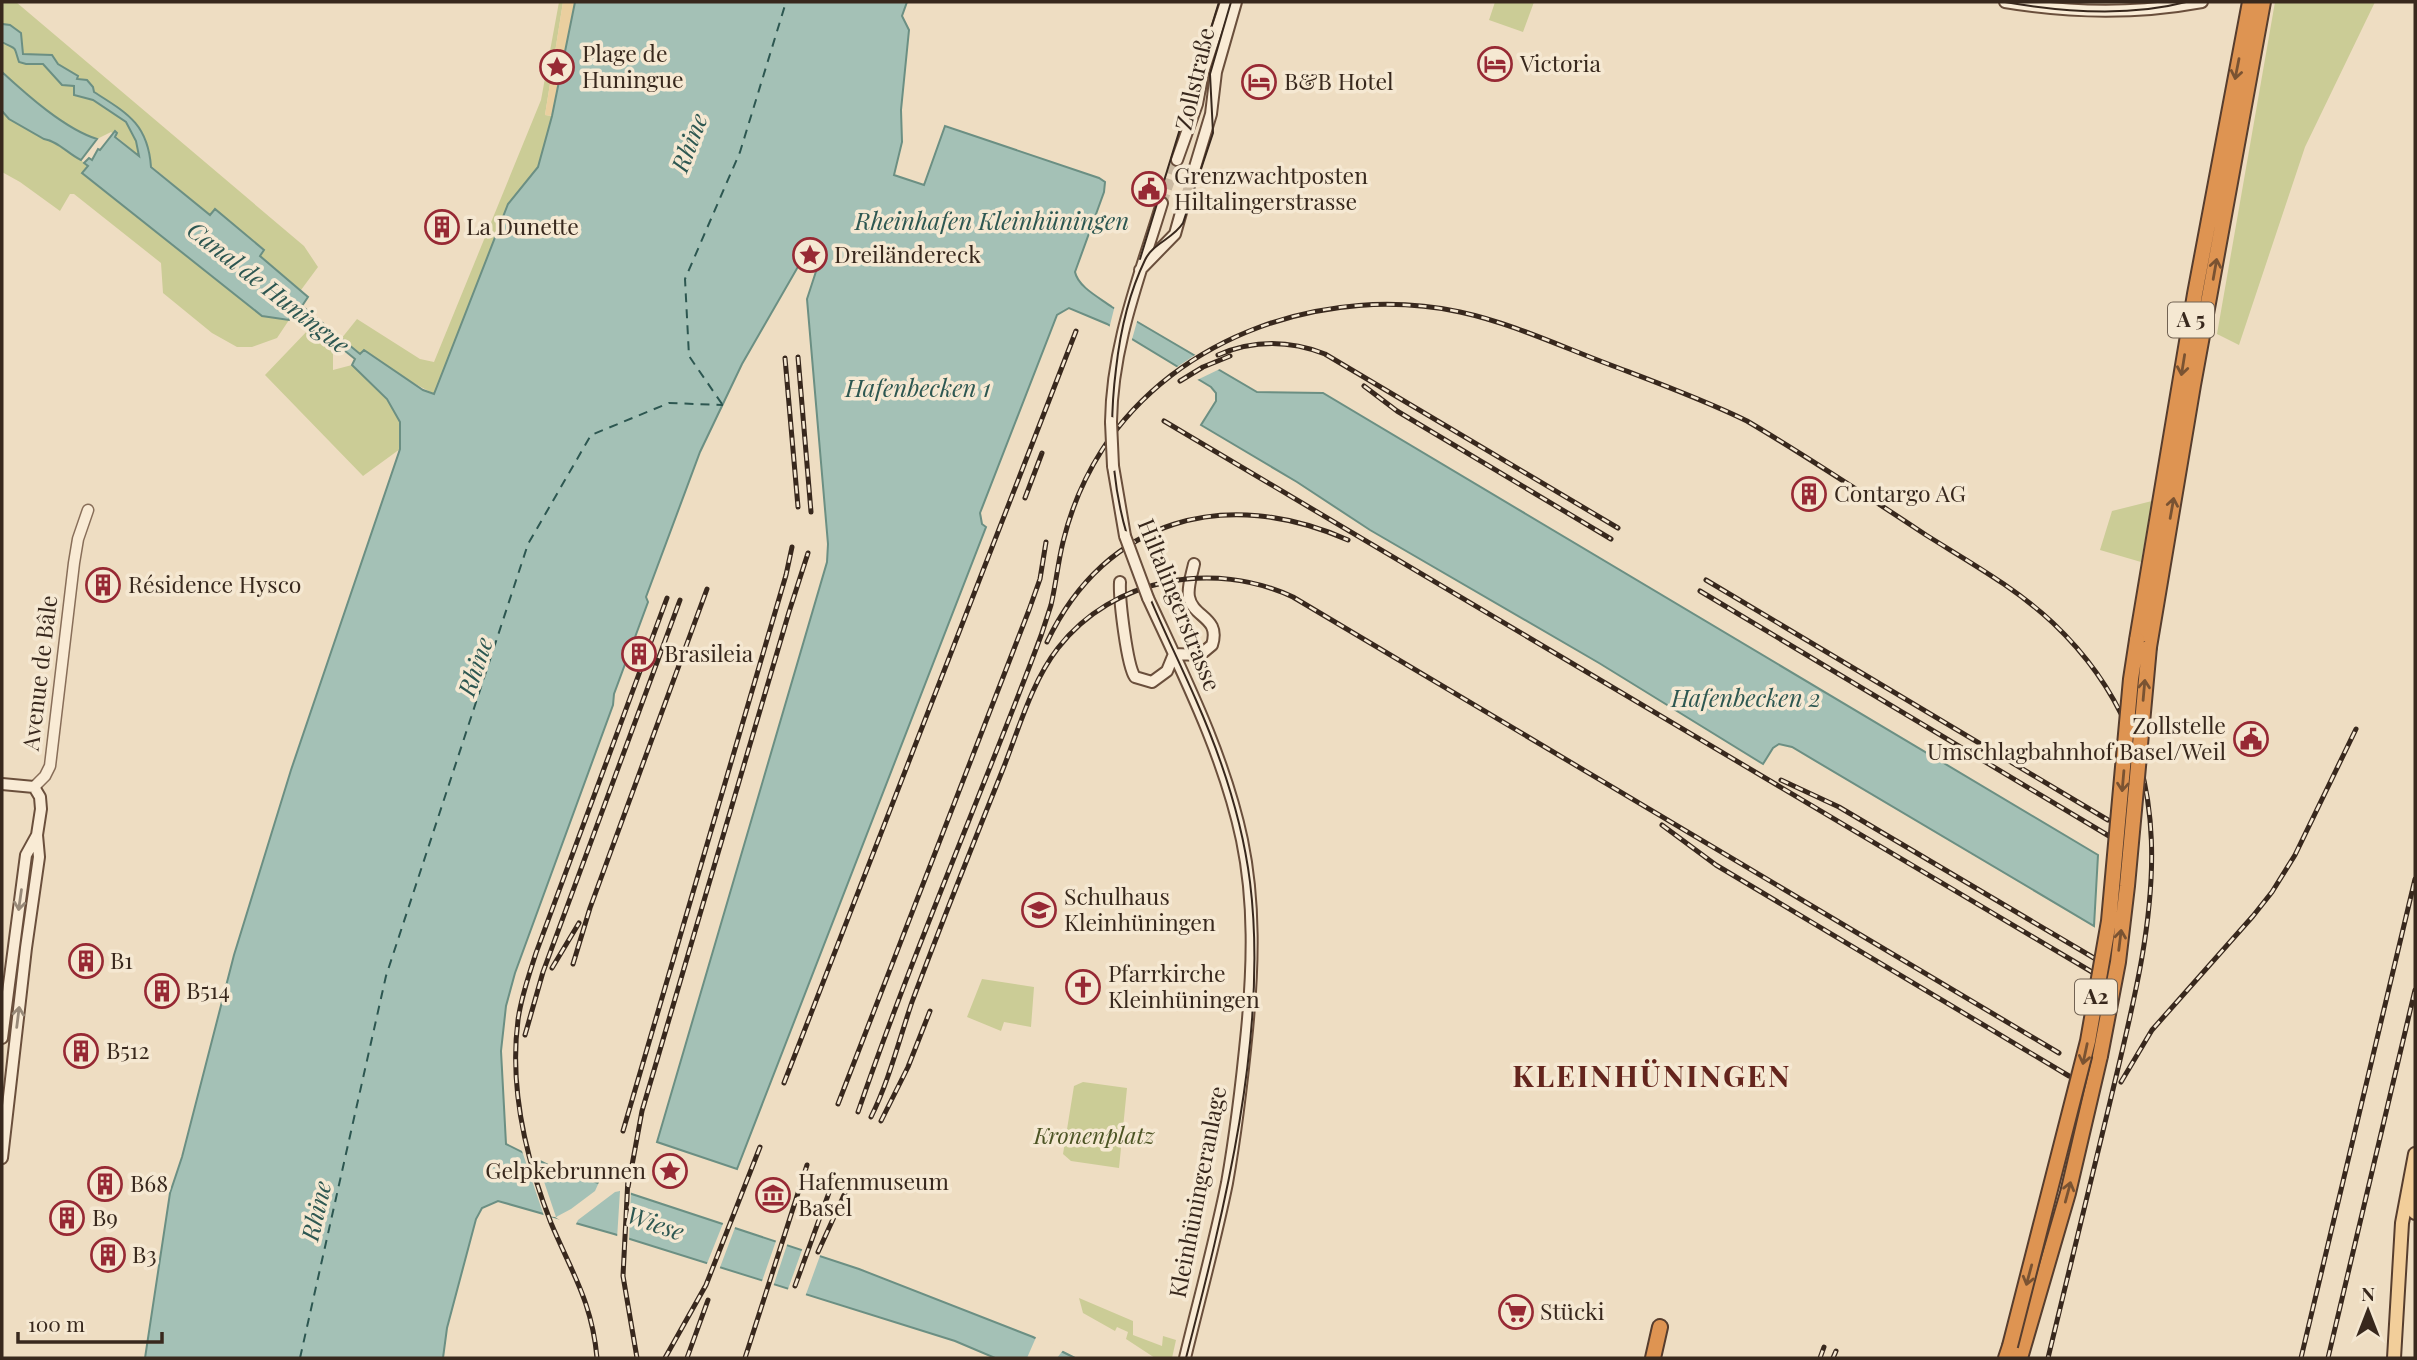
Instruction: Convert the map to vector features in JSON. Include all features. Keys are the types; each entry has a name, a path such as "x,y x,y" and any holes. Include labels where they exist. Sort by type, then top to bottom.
{"highway":[{"name":"A 5","path":"2143,644 2193,307 2249,2"},
{"name":"A 5","path":"2143,644 2263,2"},
{"name":"A2","path":"2007,1358 2088,1041 2109,921 2143,644"},
{"name":"A2","path":"2020,1358 2068,1193 2109,1014 2127,886 2143,644"},
{"path":"1653,1358 1660,1326"}],"main road":[{"name":"Zollstraße","path":"1177,160 1197,104 1203,72 1226,2"},
{"name":"Zollstraße","path":"1195,167 1210,114 1216,72 1236,2"},
{"path":"2005,2 2049,8 2100,10 2144,9 2202,2"},
{"name":"Hiltalingerstrasse","path":"1162,203 1129,301 1118,350 1112,393 1114,480 1125,536 1134,564 1210,738 1238,824"},
{"name":"Hiltalingerstrasse","path":"1138,272 1175,234 1182,209"},
{"path":"1120,582 1119,600 1129,666 1135,677 1153,682 1167,671 1174,654 1200,655 1210,647 1214,638 1211,624 1191,602 1188,594 1194,564"},
{"path":"2,784 34,787 40,797 41,809 37,835 39,857 2,1158"},
{"name":"Kleinhüningeranlage","path":"1185,1358 1227,1182 1244,1060 1252,924 1246,865 1238,824"},
{"path":"2,1038 26,855 37,835"},
{"path":"2394,1358 2404,1209 2415,1154"},
{"path":"2412,1178 2415,1213"},
{"path":"2401,1255 2415,1254"}],"street":[{"name":"Avenue de Bâle","path":"34,787 50,766 74,563 78,539 88,510"}],"green space":[{"path":"2,2 16,2 304,246 318,267 301,290 259,255 264,249 215,210 210,215 111,132 97,139 72,128 2,72"},
{"path":"559,2 563,2 545,115 552,116 538,167 508,204 434,394 360,354 341,339 357,319 420,359 434,362 541,100"},
{"path":"1495,2 1534,2 1523,32 1489,20"},
{"path":"2275,2 2375,2 2305,147 2239,345 2217,334"},
{"path":"2,111 9,119 88,165 82,174 262,316 289,320 277,338 252,347 237,347 212,333 163,293 161,263 74,194 70,194 60,211 2,172"},
{"path":"310,328 333,345 333,370 352,365 388,399 400,422 400,449 363,476 265,375"},
{"path":"2152,501 2141,562 2100,550 2112,511"},
{"path":"982,979 1034,987 1031,1027 1004,1022 1001,1031 967,1017"},
{"name":"Kronenplatz","path":"1083,1082 1127,1088 1119,1168 1071,1161 1063,1154 1074,1086"},
{"path":"1079,1298 1133,1321 1133,1335 1162,1346 1163,1336 1176,1340 1172,1358 1155,1358 1126,1339 1128,1332 1117,1327 1115,1331 1083,1313"}],"sand":[{"name":"Plage de Huningue","path":"563,2 575,2 552,116 545,115"}],"water":[{"path":"575,2 907,2 902,16 909,30 901,110 902,142 894,175 924,185 945,126 1099,178 1105,182 1104,192 1075,272 1080,283 1090,292 1257,392 1323,393 2098,855 2094,926 1792,747 1779,744 1773,748 1763,764 1599,663 1370,530 1297,482 1201,425 1216,401 1216,393 1211,387 1107,324 1069,308 1057,315 980,513 982,524 986,527 737,1169 657,1142 827,562 828,544 807,299 821,256 819,249 810,244 800,249 799,265 742,364 700,452 646,597 648,602 614,694 613,705 515,973 506,1006 501,1051 506,1144 556,1169 859,1269 1033,1337 1075,1358 995,1358 955,1341 614,1234 498,1201 482,1208 476,1219 447,1328 443,1358 145,1358 170,1193 182,1157 234,955 291,770 400,449 400,422 387,399 352,365 355,359 296,311 289,320 262,316 82,173 88,166 84,163 89,158 92,160 98,149 100,150 115,131 115,137 139,156 136,141 126,122 93,100 74,95 74,86 62,85 43,64 19,62 14,49 2,42 2,24 10,25 21,33 23,54 52,55 58,64 78,76 77,79 87,80 94,92 134,121 145,140 151,167 210,215 215,209 264,250 260,256 308,297 302,306 360,354 364,350 423,390 434,394 508,204 538,167 552,116"},
{"path":"2,72 59,119 97,139 81,160 54,142 9,119 2,111"}],"pier":[{"path":"1115,305 1138,318 1131,343 1109,329"},
{"path":"1198,353 1224,367 1195,381 1174,369"},
{"path":"521,1148 535,1155 556,1217 595,1191 600,1180 631,1190 629,1242 617,1239 620,1191 578,1220 575,1226 555,1217 544,1216"},
{"path":"724,1221 736,1225 719,1270 706,1266"},
{"path":"777,1238 788,1242 773,1287 761,1284"},
{"path":"803,1247 821,1253 805,1297 787,1292"},
{"path":"1037,1335 1064,1349 1057,1358 1027,1358"}],"ferry route":[{"path":"722,404 689,356 685,279 740,152 786,2"},
{"path":"300,1358 386,976 528,544 591,435 669,403 723,405"}],"tunnel":[{"path":"1162,203 1177,160"},
{"path":"1182,209 1195,167"}],"tram line":[{"path":"1140,259 1219,2"},
{"path":"1186,1358 1228,1183 1248,1061 1254,940 1250,882 1242,835 1214,744 1150,598 1127,535 1115,473 1113,411 1120,341 1134,286 1149,254 1183,223 1213,133 1210,74 1231,2"},
{"path":"2005,2 2096,11 2142,10 2186,2"}],"railway":[{"path":"858,1112 920,943 1039,642 1051,605 1070,518 1084,483 1102,450 1134,410 1171,376 1213,348 1260,327 1308,313 1359,305 1410,305 1460,312 1535,335 1747,421 2024,598 2053,623 2099,676 2129,732 2146,790 2152,850 2148,912 2139,974 2125,1038 2048,1358"},
{"path":"784,1083 1076,331"},
{"path":"1218,355 1258,344 1285,344 1325,354 1618,528"},
{"path":"1180,381 1203,367 1230,356"},
{"path":"798,357 811,512"},
{"path":"785,358 798,507"},
{"path":"1364,386 1397,411 1611,539"},
{"path":"1164,421 2092,972"},
{"path":"1025,498 1042,453"},
{"path":"1047,642 1072,600 1102,566 1136,541 1174,524 1215,516 1258,516 1302,524 1348,540"},
{"path":"838,1104 1029,610 1040,579 1046,542"},
{"path":"623,1131 792,547"},
{"path":"628,1187 642,1111 808,553"},
{"path":"871,1117 923,973 1040,676 1058,648 1081,624 1107,605 1136,591 1166,582 1198,578 1231,579 1293,597 2059,1053"},
{"path":"1706,580 2108,820"},
{"path":"573,964 590,908 707,589"},
{"path":"1700,591 2109,836"},
{"path":"597,1358 586,1304 551,1223 527,1149 516,1072 518,1020 536,953 667,598"},
{"path":"525,1035 543,972 680,600"},
{"path":"2121,1082 2152,1030 2272,892 2295,855 2356,729"},
{"path":"1781,780 1839,807 2094,958"},
{"path":"1662,825 1716,865 2069,1076"},
{"path":"2301,1358 2415,879"},
{"path":"552,968 579,923"},
{"path":"2328,1358 2415,990"},
{"path":"881,1121 908,1067 930,1011"},
{"path":"665,1358 706,1285 760,1147"},
{"path":"745,1358 807,1165"},
{"path":"795,1286 835,1176"},
{"path":"628,1178 623,1276 637,1358"},
{"path":"818,1252 850,1182"},
{"path":"687,1358 708,1300"},
{"path":"1820,1358 1824,1347"},
{"path":"1833,1358 1836,1351"}],"place":[{"name":"Victoria","path":"1495,64"},
{"name":"Plage de Huningue","path":"557,67"},
{"name":"B&B Hotel","path":"1259,82"},
{"name":"Grenzwachtposten Hiltalingerstrasse","path":"1149,189"},
{"name":"La Dunette","path":"442,227"},
{"name":"Dreiländereck","path":"810,255"},
{"name":"Contargo AG","path":"1809,494"},
{"name":"Résidence Hysco","path":"103,585"},
{"name":"Brasileia","path":"639,654"},
{"name":"Zollstelle Umschlagbahnhof Basel/Weil","path":"2251,739"},
{"name":"Schulhaus Kleinhüningen","path":"1039,910"},
{"name":"B1","path":"86,961"},
{"name":"Pfarrkirche Kleinhüningen","path":"1083,987"},
{"name":"B514","path":"162,991"},
{"name":"B512","path":"81,1051"},
{"name":"Gelpkebrunnen","path":"670,1171"},
{"name":"B68","path":"105,1184"},
{"name":"Hafenmuseum Basel","path":"773,1195"},
{"name":"B9","path":"67,1218"},
{"name":"B3","path":"108,1255"},
{"name":"Stücki","path":"1516,1312"}],"district":[{"name":"KLEINHÜNINGEN","path":"1652,1077"}],"water label":[{"name":"Rhine","path":"690,143"},
{"name":"Rheinhafen Kleinhüningen","path":"992,222"},
{"name":"Canal de Huningue","path":"268,288"},
{"name":"Hafenbecken 1","path":"918,389"},
{"name":"Rhine","path":"476,667"},
{"name":"Hafenbecken 2","path":"1746,699"},
{"name":"Rhine","path":"317,1211"},
{"name":"Wiese","path":"655,1224"}]}
